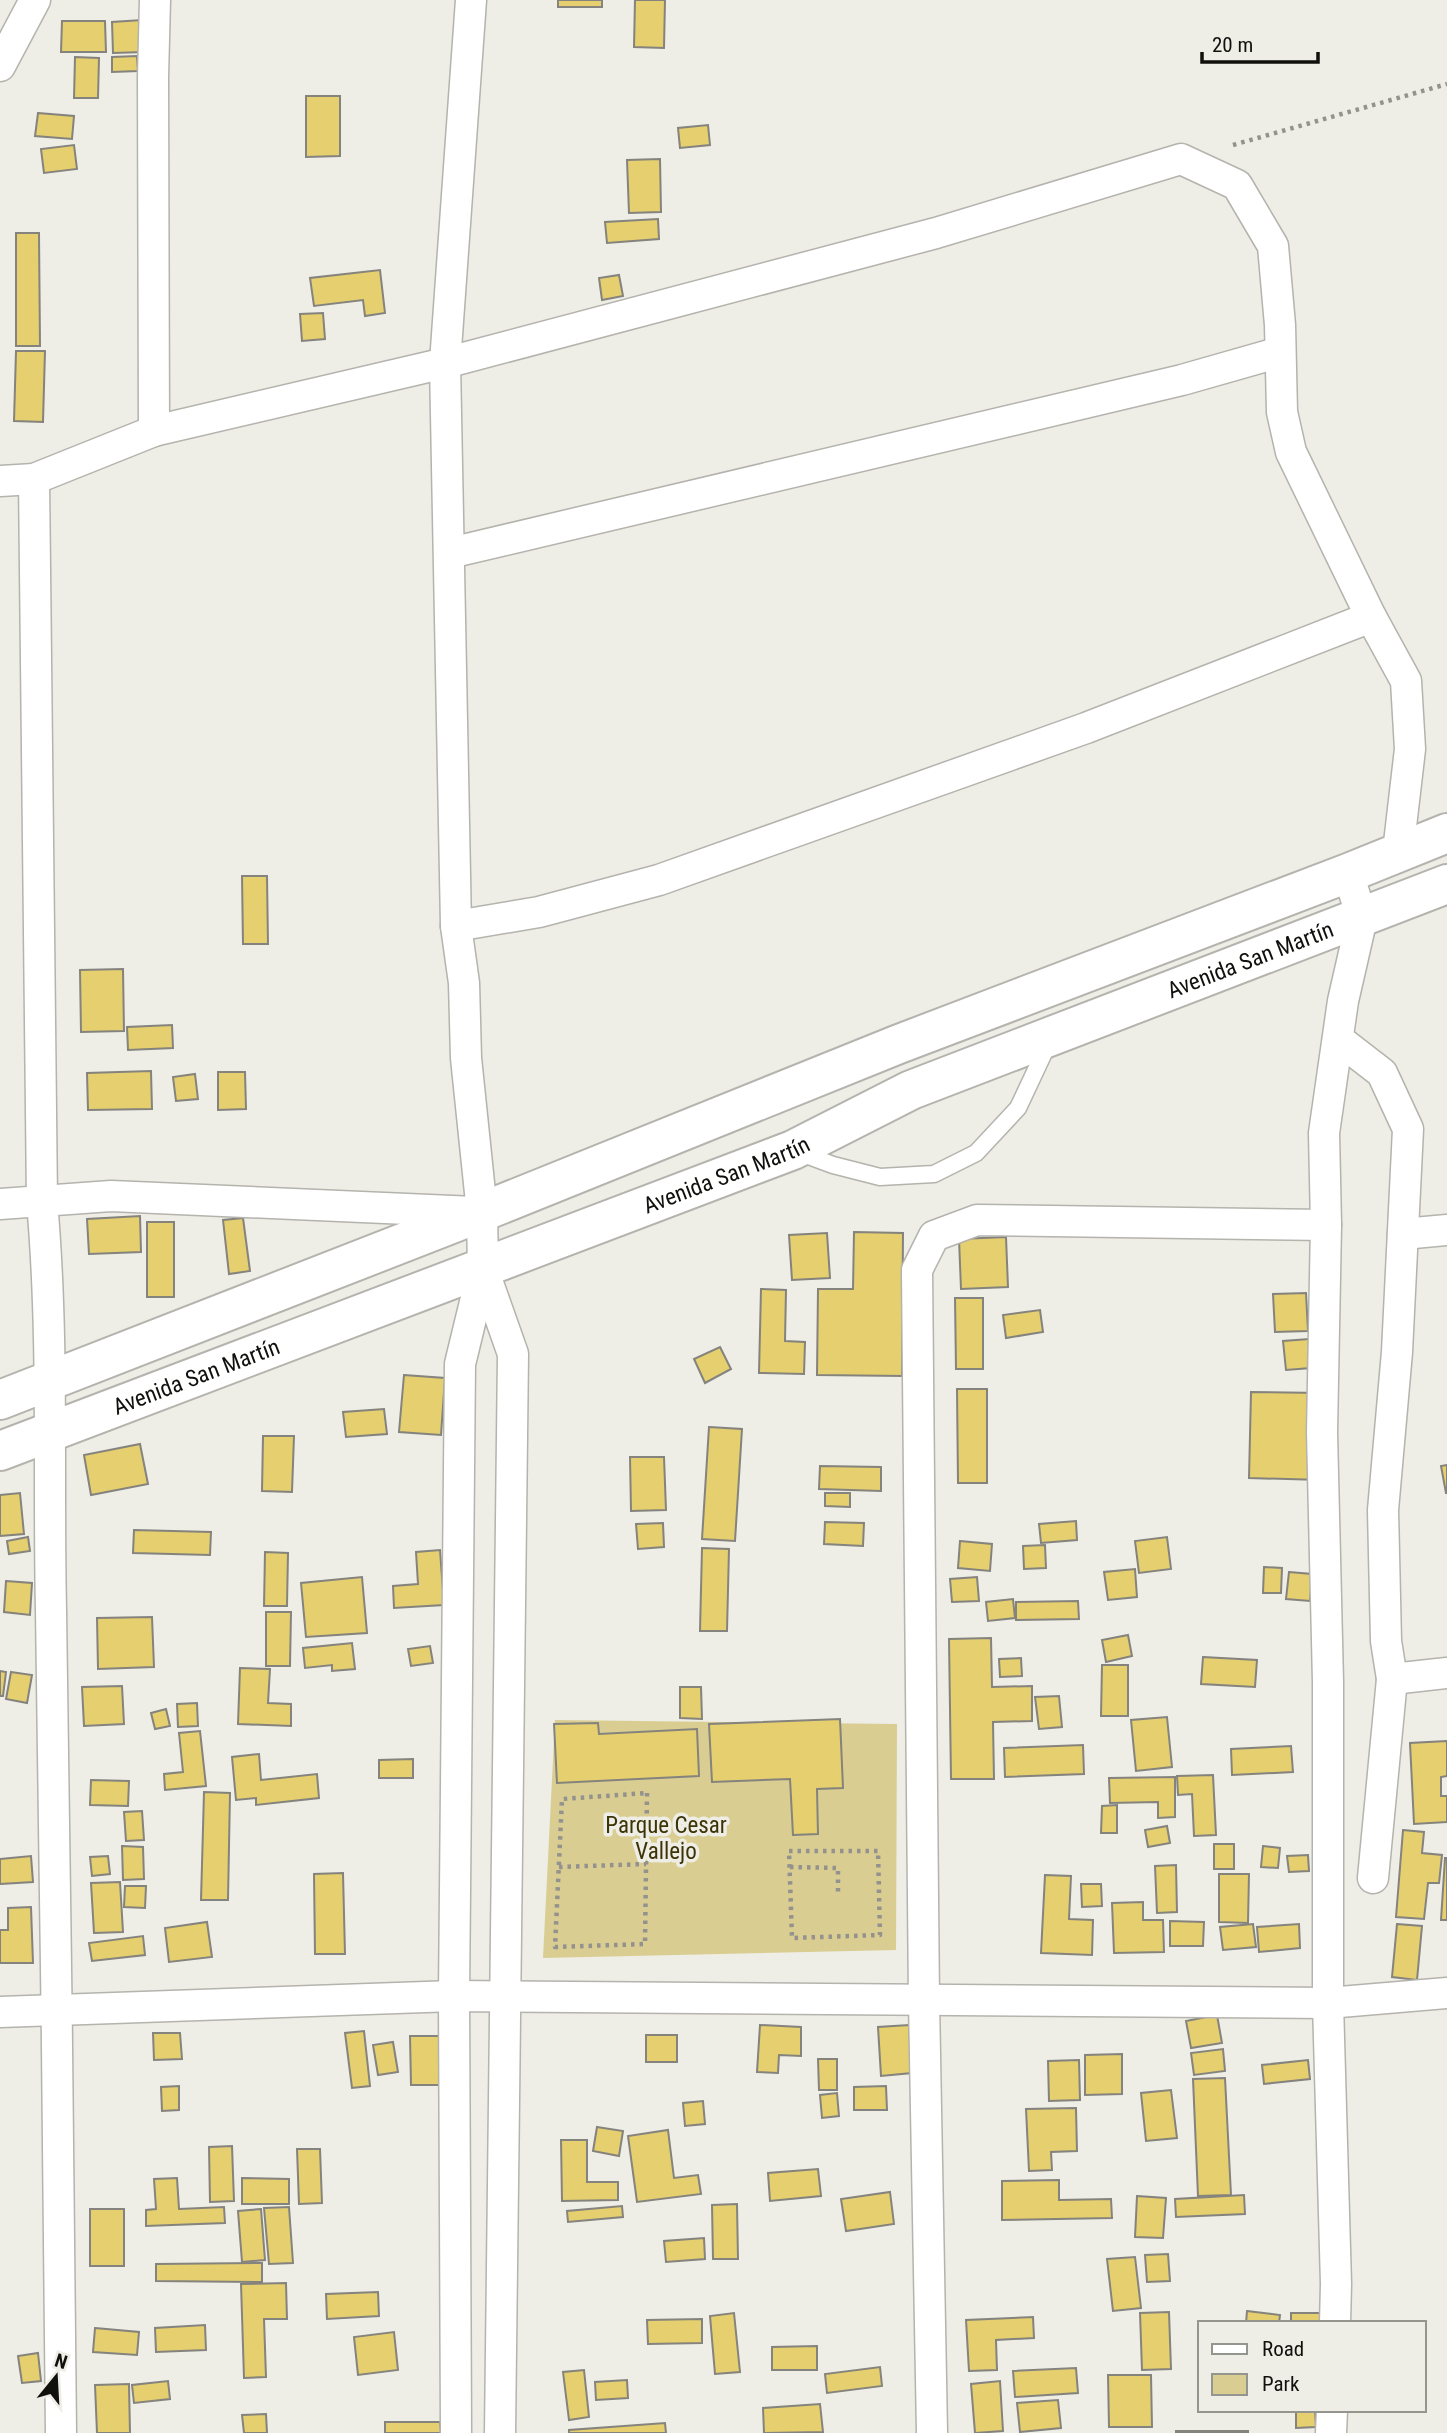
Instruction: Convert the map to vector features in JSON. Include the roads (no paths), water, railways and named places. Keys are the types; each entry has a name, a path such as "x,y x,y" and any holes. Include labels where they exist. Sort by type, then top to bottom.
{"main road":[{"name":"Avenida San Martín","path":"0,1400 482,1212 899,1044 1447,833"},
{"name":"Avenida San Martín","path":"0,1451 793,1150 911,1090 1447,884"},
{"path":"899,1044 911,1090"}],"street":[{"path":"0,66 35,0"},
{"path":"154,430 155,0"},
{"path":"456,2433 454,1996 460,1364 484,1269 482,1212 466,1058 464,983 456,926 446,363 471,0"},
{"path":"0,481 34,479 154,430 446,363 936,233 1181,159 1237,185 1273,246 1280,325 1282,412 1291,452 1371,617 1406,681 1410,749 1398,852"},
{"path":"450,553 1182,380 1280,352"},
{"path":"34,479 42,1202 49,1275 61,2433"},
{"path":"456,926 539,912 659,880 1086,728 1371,617"},
{"path":"1335,2321 1328,2003 1328,1682 1322,1432 1324,1133 1343,1001 1362,918 1348,873"},
{"path":"1338,1039 1382,1073 1408,1129 1397,1352 1383,1510 1387,1642 1392,1679 1373,1878"},
{"path":"0,1204 111,1196 482,1212"},
{"path":"932,2433 924,2001 917,1270 934,1236 977,1220 1325,1225"},
{"path":"1403,1234 1447,1230"},
{"path":"484,1269 513,1354 500,2433"},
{"path":"1392,1679 1447,1673"},
{"path":"0,2012 454,1996 1328,2003 1447,1993"},
{"path":"1331,2433 1332,2412"}],"lane":[{"path":"793,1150 833,1165 880,1177 934,1174 976,1153 1018,1108 1052,1036"}],"park label":[{"name":"Parque Cesar Vallejo","path":"666,1838"}]}
